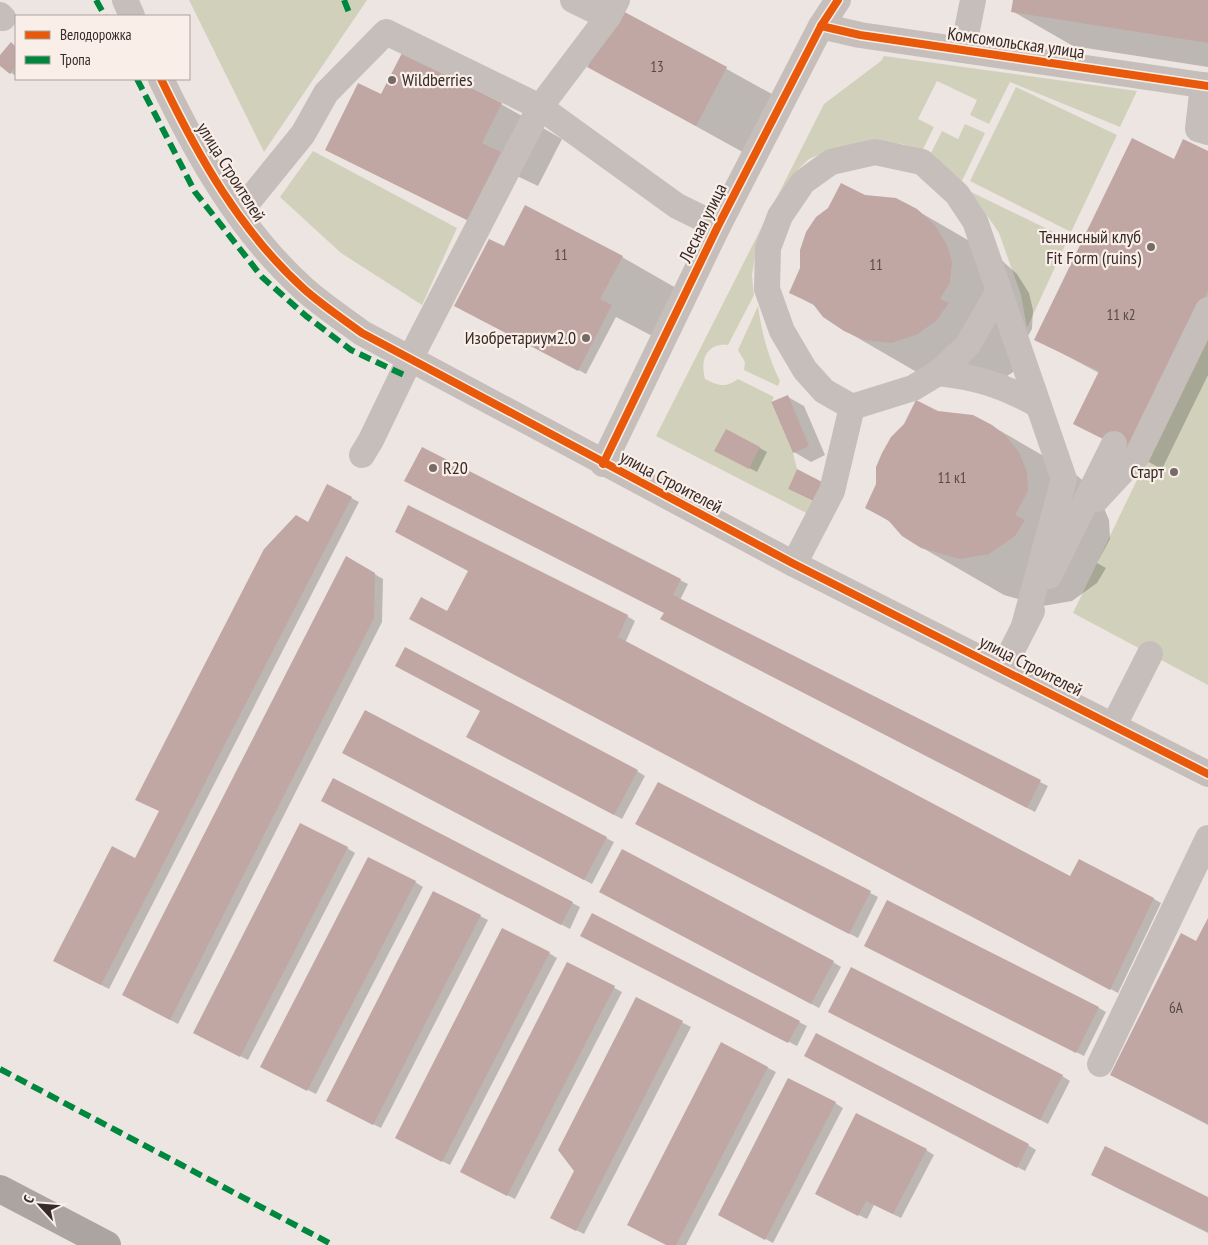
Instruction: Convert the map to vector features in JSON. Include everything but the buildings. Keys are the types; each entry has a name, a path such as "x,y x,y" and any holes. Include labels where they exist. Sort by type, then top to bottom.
{"highway":[{"path":"0,1189 107,1245"}],"street":[{"path":"125,0 132,15"},
{"path":"362,455 540,108 612,8 573,0"},
{"name":"Лесная улица","path":"603,464 718,226 821,26 838,0"},
{"path":"963,50 972,0"},
{"name":"Комсомольская улица","path":"821,26 860,35 1206,86"},
{"path":"238,214 303,134 326,92 386,32 540,108 677,206 718,226"},
{"name":"улица Строителей","path":"162,80 202,159 252,234 304,289 362,333 603,464 794,564 1003,668 1208,774"},
{"path":"1206,86 1198,129 1208,132"},
{"path":"999,291 967,346 938,373 913,388 852,406 824,391 805,370 782,331 767,289 768,248 780,216 803,182 831,162 876,152 922,162 957,194 975,221 1064,479 1024,626"},
{"path":"1077,520 1137,456 1208,310"},
{"path":"938,373 968,376 1007,388 1038,405"},
{"path":"794,564 832,491 852,406"},
{"path":"1003,668 1114,444"},
{"path":"1114,725 1150,654"},
{"path":"1100,1064 1208,838"}],"green space":[{"path":"189,0 367,0 264,152"},
{"path":"884,56 1137,91 1120,127 1010,82 989,124 970,115 977,100 937,81 918,119 934,127 922,151 903,144 882,142 830,150 809,159 794,173 756,252 752,275 754,295 728,345 720,345 710,350 706,354 703,365 705,379 726,385 738,379 774,397 771,403 793,453 797,469 788,489 814,502 812,516 656,436 824,104 881,61"},
{"path":"1016,87 1117,135 1071,232 970,181"},
{"path":"965,124 985,133 962,181 930,155 942,131 958,139"},
{"path":"313,151 457,228 422,305 341,253 280,197"},
{"path":"971,192 1068,239 1027,328 1021,295 999,233"},
{"path":"758,306 766,345 780,381 778,386 744,370 745,362 738,350"},
{"name":"Старт","path":"1208,332 1208,685 1073,613"}],"marked path":[{"path":"96,0 104,15"},
{"path":"344,0 350,15"},
{"path":"138,80 195,192 262,277 306,316 351,350 404,375"},
{"path":"0,1069 333,1245"}],"cycle path":[{"path":"603,464 718,226 821,26 838,0"},
{"path":"821,26 860,35 1208,86"},
{"path":"161,80 190,136 222,191 260,243 304,289 362,333 794,564 1208,774"}],"place":[{"name":"Wildberries","path":"392,80"},
{"name":"Теннисный клуб Fit Form (ruins)","path":"1151,247"},
{"name":"Изобретариум2.0","path":"586,338"},
{"name":"R20","path":"433,468"},
{"name":"Старт","path":"1174,472"}]}
